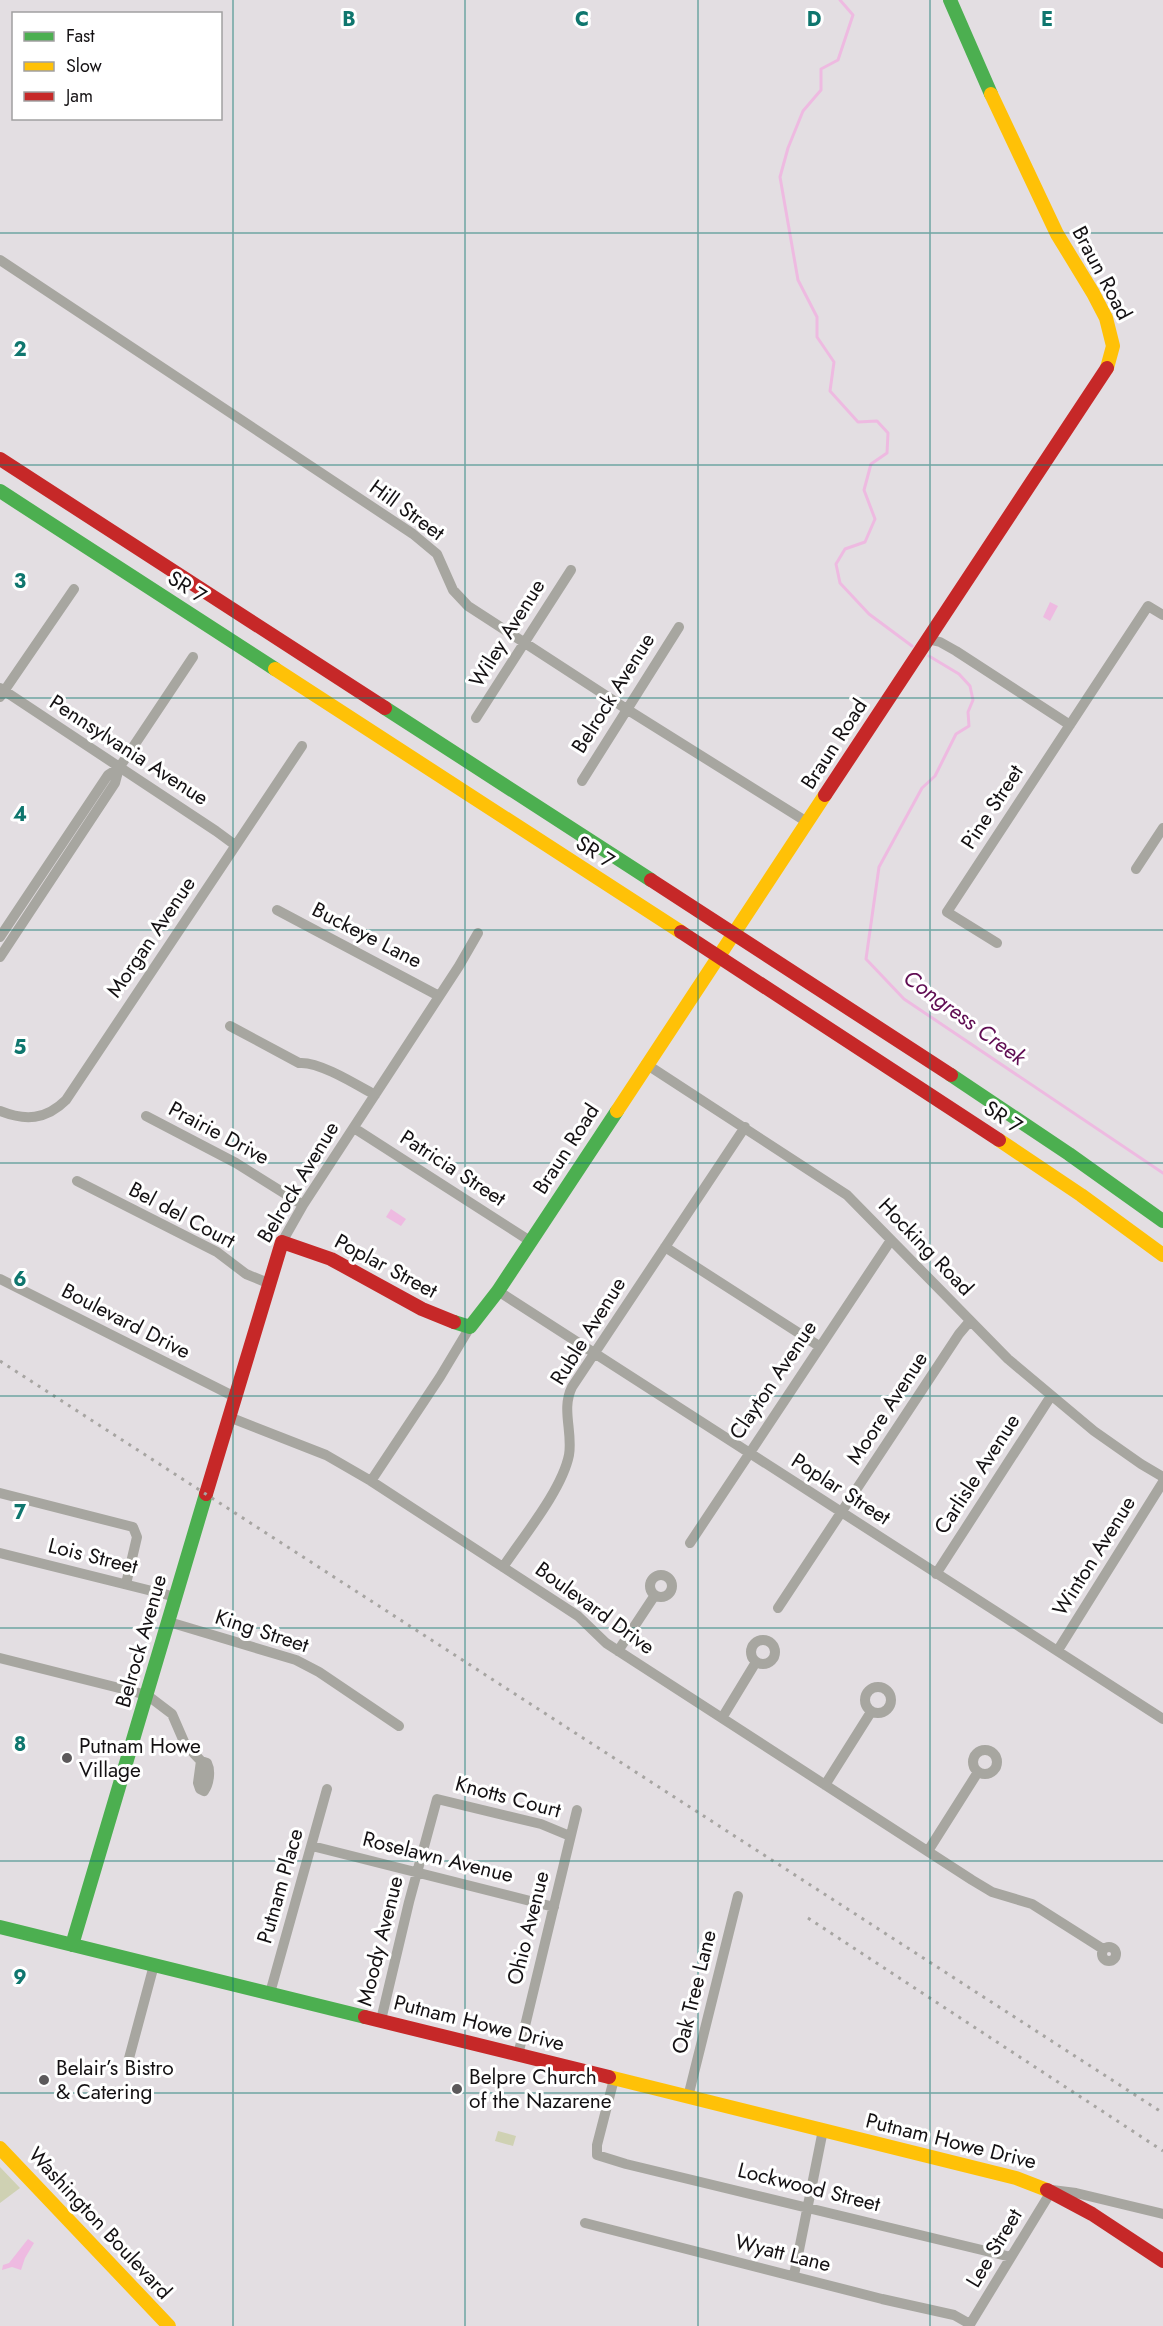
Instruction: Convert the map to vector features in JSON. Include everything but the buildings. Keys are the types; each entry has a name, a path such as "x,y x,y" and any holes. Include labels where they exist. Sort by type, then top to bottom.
{"main road":[{"name":"Braun Road","path":"470,1327 498,1291 1106,370 1112,357 1114,344 1107,320 1059,237 1019,159 950,0"},
{"name":"SR 7","path":"0,459 730,940 871,1023 1069,1154 1163,1221"},
{"name":"SR 7","path":"0,491 957,1111 1081,1195 1163,1255"},
{"path":"580,867 593,865 649,901 730,940"},
{"name":"Belrock Avenue","path":"72,1945 282,1242"},
{"name":"Poplar Street","path":"282,1242 307,1247 433,1315 470,1327"},
{"name":"Putnam Howe Drive","path":"0,1927 989,2170 1052,2190 1081,2206 1163,2261"},
{"name":"Washington Boulevard","path":"0,2148 169,2326"}],"street":[{"name":"Hill Street","path":"0,260 413,534 437,554 457,596 468,606 807,822"},
{"name":"Wiley Avenue","path":"476,718 571,570"},
{"path":"1,692 74,589"},
{"name":"Pine Street","path":"997,944 947,912 1148,606 1163,615"},
{"name":"Belrock Avenue","path":"582,782 679,627"},
{"path":"927,639 940,642 956,651 1070,725"},
{"path":"0,957 115,783 119,768 194,657"},
{"name":"Pennsylvania Avenue","path":"1,692 235,845"},
{"name":"Morgan Avenue","path":"0,1111 35,1118 47,1115 66,1100 302,746"},
{"path":"0,937 108,775 119,768"},
{"path":"1136,868 1163,828"},
{"name":"Buckeye Lane","path":"277,910 439,996"},
{"name":"Belrock Avenue","path":"282,1242 303,1204 478,933"},
{"path":"230,1026 299,1063 307,1062 319,1067 375,1095"},
{"name":"Hocking Road","path":"646,1064 848,1195 1008,1359 1117,1448 1163,1477"},
{"name":"Prairie Drive","path":"146,1116 236,1162 303,1204"},
{"name":"Ruble Avenue","path":"503,1567 567,1467 570,1447 567,1414 570,1391 744,1127"},
{"name":"Patricia Street","path":"354,1128 530,1241"},
{"name":"Bel del Court","path":"76,1181 217,1252 246,1274 268,1283"},
{"name":"Clayton Avenue","path":"690,1543 891,1240"},
{"path":"665,1247 819,1346"},
{"name":"Boulevard Drive","path":"0,1279 235,1397"},
{"name":"Poplar Street","path":"498,1291 1163,1719"},
{"name":"Moore Avenue","path":"778,1608 956,1338 970,1321"},
{"name":"Braun Road","path":"371,1481 440,1377 470,1327"},
{"name":"Carlisle Avenue","path":"936,1574 1051,1396"},
{"name":"Boulevard Drive","path":"229,1417 323,1454 371,1481 583,1619 600,1638 618,1651 992,1892 1032,1904 1103,1949"},
{"name":"Winton Avenue","path":"1058,1650 1163,1482"},
{"path":"0,1492 133,1527 137,1537 126,1584"},
{"name":"Lois Street","path":"0,1553 176,1597"},
{"path":"618,1651 655,1595"},
{"name":"King Street","path":"169,1622 296,1660 319,1672 399,1726"},
{"path":"0,1658 147,1695 172,1714 185,1744 201,1761"},
{"path":"722,1718 756,1662"},
{"path":"825,1785 871,1712"},
{"path":"928,1851 978,1772"},
{"name":"Putnam Place","path":"270,1993 327,1790"},
{"name":"Knotts Court","path":"436,1801 440,1798 476,1807 541,1824 570,1836"},
{"name":"Moody Avenue","path":"381,2020 436,1801"},
{"name":"Ohio Avenue","path":"518,2055 578,1810"},
{"name":"Roselawn Avenue","path":"312,1846 554,1907"},
{"name":"Oak Tree Lane","path":"688,2097 738,1896"},
{"path":"131,2072 128,2062 154,1965"},
{"name":"Lockwood Street","path":"614,2079 597,2145 597,2155 1011,2257"},
{"path":"794,2275 823,2130"},
{"path":"1052,2190 1076,2193 1163,2214"},
{"name":"Lee Street","path":"969,2325 1052,2190"},
{"name":"Wyatt Lane","path":"585,2223 882,2299 954,2315 969,2325"}],"green space":[{"path":"498,2131 516,2136 513,2146 495,2141"},
{"path":"0,2167 20,2188 0,2203"}],"shaded area":[{"path":"1050,602 1058,606 1050,621 1043,617"},
{"path":"391,1209 406,1219 401,1226 386,1217"},
{"path":"28,2239 34,2243 21,2270 12,2267 2,2270 3,2265 9,2263"}],"waterway":[{"name":"Congress Creek","path":"840,0 853,15 838,60 821,69 821,90 803,111 788,148 780,177 798,280 817,317 817,337 834,362 830,391 858,422 877,421 888,433 887,453 871,464 864,490 875,519 865,542 845,549 836,564 840,583 869,614 912,646"},
{"name":"Congress Creek","path":"929,656 959,674 970,686 973,700 968,712 969,726 956,734 935,776 922,788 879,867 866,959 904,999 1163,1173"}],"railway":[{"path":"0,1361 1163,2113"},
{"path":"808,1918 1163,2151"}],"traffic: fast":[{"path":"950,0 991,94"},
{"path":"0,491 275,669"},
{"path":"385,708 651,880"},
{"path":"951,1075 1069,1154 1163,1221"},
{"path":"454,1322 470,1327 498,1291 617,1111"},
{"path":"72,1945 206,1494"},
{"path":"0,1927 365,2017"}],"traffic: slow":[{"path":"991,94 1057,234 1106,318 1113,346 1107,368"},
{"path":"275,669 681,932"},
{"path":"617,1111 825,795"},
{"path":"999,1140 1081,1195 1163,1255"},
{"path":"609,2077 1016,2178 1047,2190"},
{"path":"0,2148 169,2326"}],"traffic: jam":[{"path":"825,795 1107,368"},
{"path":"0,459 385,708"},
{"path":"651,880 951,1075"},
{"path":"681,932 999,1140"},
{"path":"206,1494 282,1242 331,1259 422,1309 454,1322"},
{"path":"365,2017 609,2077"},
{"path":"1047,2190 1092,2214 1163,2261"}],"place":[{"name":"Putnam Howe Village","path":"67,1758"},
{"name":"Belair’s Bistro & Catering","path":"44,2080"},
{"name":"Belpre Church of the Nazarene","path":"457,2089"}]}
